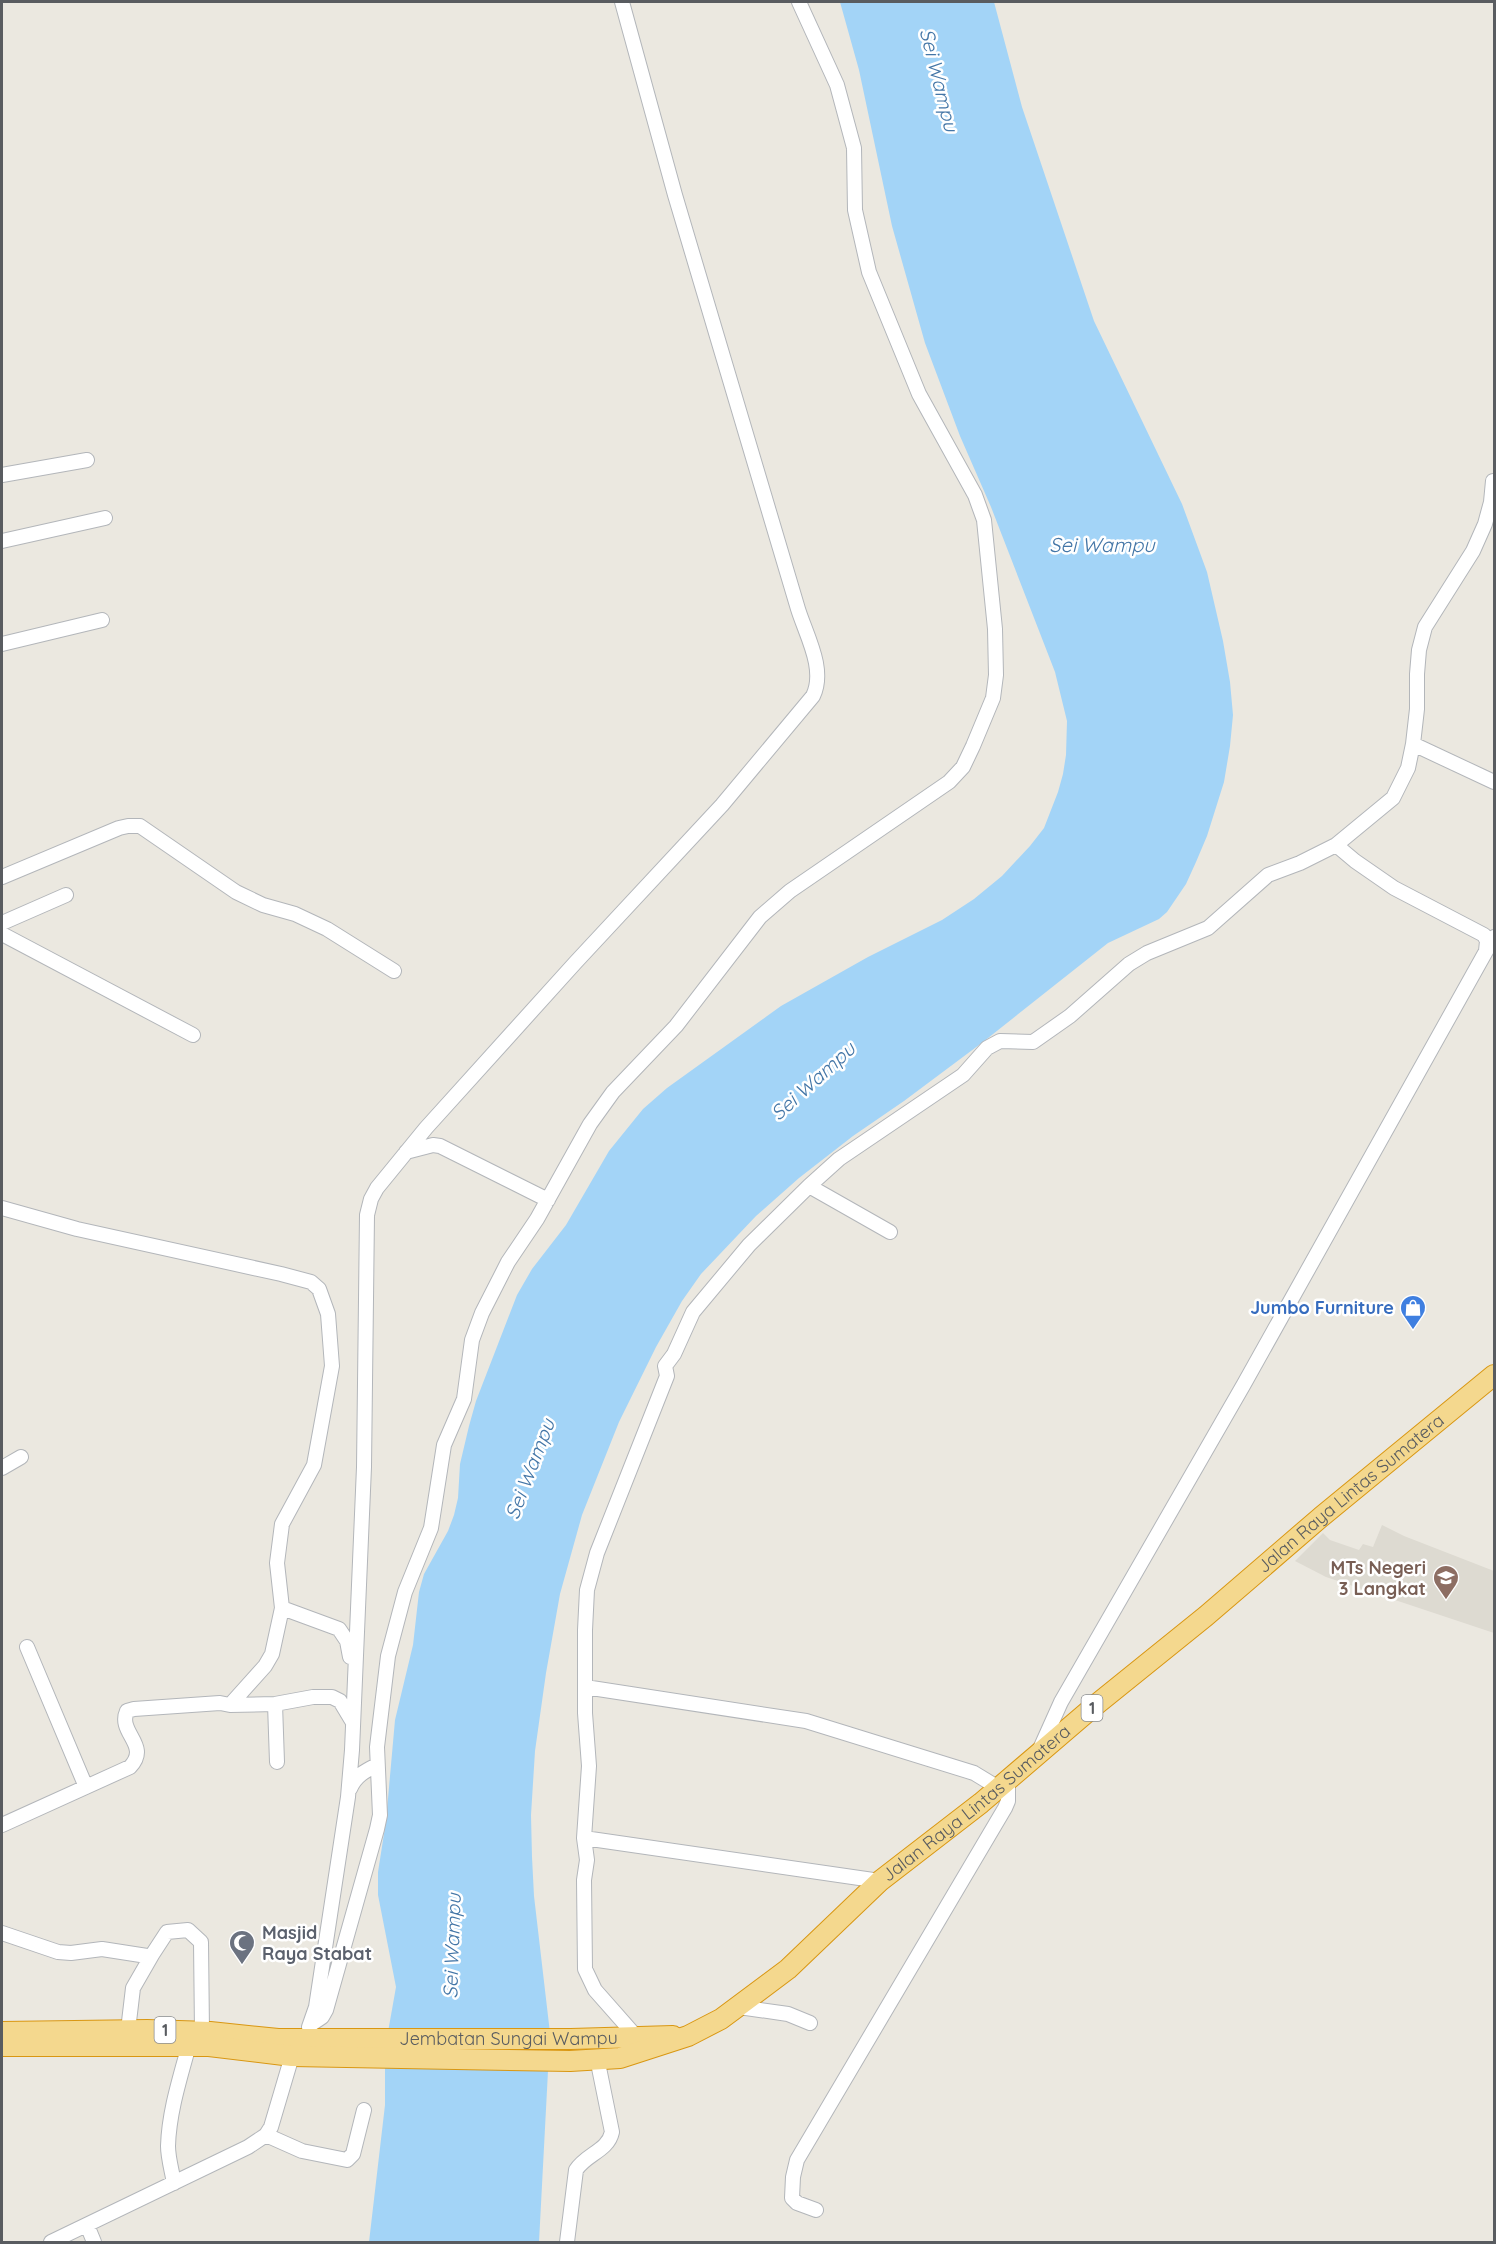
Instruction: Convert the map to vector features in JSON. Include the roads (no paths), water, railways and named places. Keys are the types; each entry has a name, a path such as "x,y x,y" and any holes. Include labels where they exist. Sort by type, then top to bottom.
{"highway":[{"name":"Jalan Raya Lintas Sumatera","path":"570,2061 620,2058 642,2043 688,2036 739,2007 788,1969 880,1881 981,1803 1002,1783 1206,1616 1321,1517 1494,1374"},
{"name":"1","path":"2,2032 128,2030 193,2036 278,2039 308,2031 328,2047"},
{"name":"1","path":"2,2046 193,2036 251,2050 292,2056 328,2047"},
{"name":"Jembatan Sungai Wampu","path":"328,2047 571,2039 642,2043"},
{"name":"Jembatan Sungai Wampu","path":"328,2047 570,2061"}],"street":[{"path":"308,2031 316,2007 348,1797 364,1467 367,1215 371,1198 376,1188 406,1152 567,972 722,805 813,696 817,687 815,659 794,599 622,2"},
{"path":"308,2031 326,2010 377,1829 380,1801 377,1765 380,1717 388,1656 405,1592 432,1528 444,1445 464,1399 472,1340 482,1313 508,1262 548,1200 565,1166 596,1116 614,1092 676,1026 760,917 790,891 949,782 963,767 993,698 996,675 995,629 984,520 975,495 919,394 869,272 855,210 854,148 846,116 837,85 799,2"},
{"path":"2,475 87,460"},
{"path":"642,2043 595,1990 585,1969 584,1880 587,1860 584,1838 589,1766 585,1713 587,1590 597,1553 668,1376 665,1366 674,1354 693,1312 749,1245 839,1159 963,1075 987,1048 1000,1041 1033,1042 1070,1016 1129,964 1147,953 1208,928 1268,875 1300,863 1336,844 1393,798 1408,768 1413,744 1419,650 1425,627 1473,551 1485,525 1493,481"},
{"path":"2,541 105,518"},
{"path":"2,644 102,620"},
{"path":"1413,744 1494,782"},
{"path":"2,877 119,828 140,826 236,892 263,905 295,914 327,929 394,971"},
{"path":"1336,844 1355,861 1394,888 1484,935 1487,941 1485,953"},
{"path":"2,923 66,895"},
{"path":"1039,1753 1061,1702 1244,1384 1494,937"},
{"path":"4,940 194,1035"},
{"path":"406,1152 426,1146 440,1146 548,1200"},
{"path":"809,1186 890,1232"},
{"path":"2,1208 77,1229 281,1274 311,1282 319,1289 328,1314 332,1366 314,1465 282,1524 277,1563 282,1608 269,1660 230,1705"},
{"path":"2,1468 21,1457"},
{"path":"282,1608 339,1629 347,1641 354,1679"},
{"path":"27,1647 86,1787"},
{"path":"585,1687 806,1721 1002,1783 1008,1801 1005,1808 797,2160 792,2198 797,2203 816,2210"},
{"path":"2,1825 130,1767 137,1759 137,1749 125,1719 127,1711 220,1703 230,1705 275,1704 313,1697 332,1697 340,1701 353,1722"},
{"path":"275,1704 277,1762"},
{"path":"348,1797 353,1783 362,1772 377,1765"},
{"path":"584,1838 880,1881"},
{"path":"128,2030 133,1989 152,1955 166,1932 188,1930 201,1942 193,2036 177,2088 168,2148 174,2183"},
{"path":"2,1934 58,1952 102,1950 143,1956 152,1955"},
{"path":"739,2007 788,2014 810,2023"},
{"path":"51,2242 248,2147 266,2135 271,2127 292,2056"},
{"path":"567,2242 576,2170 582,2160 607,2144 611,2136 605,2089 597,2058"},
{"path":"266,2135 302,2151 347,2160 352,2157 364,2110"},
{"path":"87,2225 94,2242"}],"water":[{"name":"Sei Wampu","path":"840,2 994,2 1022,107 1094,321 1182,504 1207,572 1223,641 1233,715 1224,782 1196,862 1186,884 1167,912 1159,919 1108,943 983,1042 799,1178 756,1216 701,1274 682,1301 656,1347 619,1422 582,1515 560,1594 546,1673 535,1751 531,1815 534,1896 550,2033 539,2242 369,2242 385,2105 385,2049 396,1987 378,1895 378,1872 386,1821 395,1720 413,1645 419,1592 424,1574 448,1531 454,1515 458,1498 460,1464 476,1401 517,1295 532,1269 566,1225 609,1151 643,1109 667,1088 781,1006 868,957 942,920 974,899 1002,876 1044,828 1063,774 1067,721 1055,672 925,343 892,226 859,70"}],"place":[{"name":"Jumbo Furniture","path":"1413,1331"},
{"name":"MTs Negeri 3 Langkat","path":"1446,1601"},
{"name":"Masjid Raya Stabat","path":"242,1966"}]}
